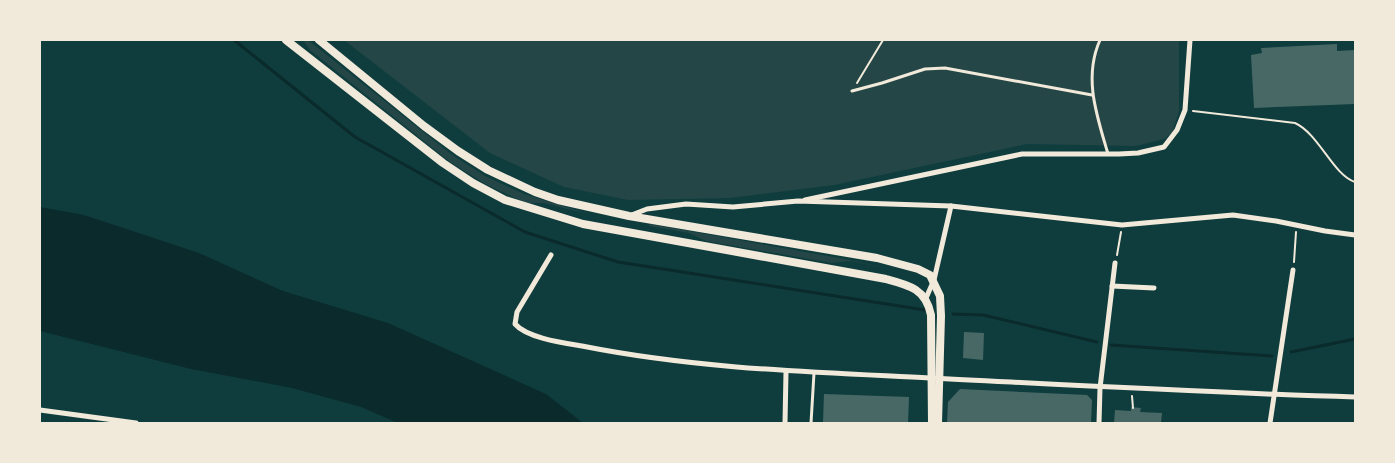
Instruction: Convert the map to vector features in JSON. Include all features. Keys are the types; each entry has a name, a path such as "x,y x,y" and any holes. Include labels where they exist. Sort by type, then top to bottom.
{"main road":[{"path":"286,40 443,163 473,183 505,200 562,219 886,279 910,286 926,298 929,303 938,423"},
{"path":"319,40 424,126 488,170 535,192 558,200 629,216 877,258 918,269 930,275 940,296 941,316 932,423"},
{"path":"625,232 629,216"}],"street":[{"path":"629,216 637,211 689,204 733,207 798,201 1022,154 1138,153 1164,147 1177,130 1185,110 1190,40"},
{"path":"798,201 951,206 1122,225 1233,215 1355,235"},
{"path":"926,298 934,280 951,206"},
{"path":"551,255 517,312 515,324 528,332 557,341 610,352 687,364 786,372 936,378 1100,388 1355,397"},
{"path":"1098,423 1100,388 1115,263"},
{"path":"1270,423 1293,270"},
{"path":"1112,286 1154,288"},
{"path":"785,423 786,372"},
{"path":"40,410 136,423"}],"lane":[{"path":"1100,40 1092,66 1092,95 1108,154"},
{"path":"852,91 925,70 945,68 1092,95"},
{"path":"811,423 814,373"}],"path":[{"path":"852,91 883,40"},
{"path":"1185,110 1288,122 1299,125 1345,176 1355,182"},
{"path":"1115,263 1122,225"},
{"path":"1293,270 1296,225"},
{"path":"1132,389 1133,408"}],"shaded area":[{"path":"303,40 308,40 451,154 485,176 524,194 592,215 544,203 526,203 487,185 450,162 310,50"},
{"path":"344,40 1179,40 1179,111 1172,133 1164,139 1136,146 1027,144 834,185 730,198 628,200 564,187 490,153"},
{"path":"40,207 84,215 199,253 283,291 388,323 546,394 583,423 398,423 361,407 292,388 191,369 40,331"},
{"path":"650,224 850,260 895,270 851,261 832,263 706,241 689,233 649,226"}],"building":[{"path":"1337,44 1337,51 1355,50 1355,104 1254,108 1251,55 1262,53 1261,48"},
{"path":"964,332 984,333 983,360 963,358"},
{"path":"960,389 1087,395 1092,400 1091,423 947,423 948,402"},
{"path":"824,394 909,397 908,423 823,422"},
{"path":"1131,407 1141,408 1140,412 1162,413 1161,423 1114,423 1115,410 1131,411"}],"waterway":[{"path":"234,40 355,137 525,232 618,262 925,310"},
{"path":"953,314 983,315 1097,342"},
{"path":"1291,352 1355,339"},
{"path":"1111,345 1272,356"}]}
